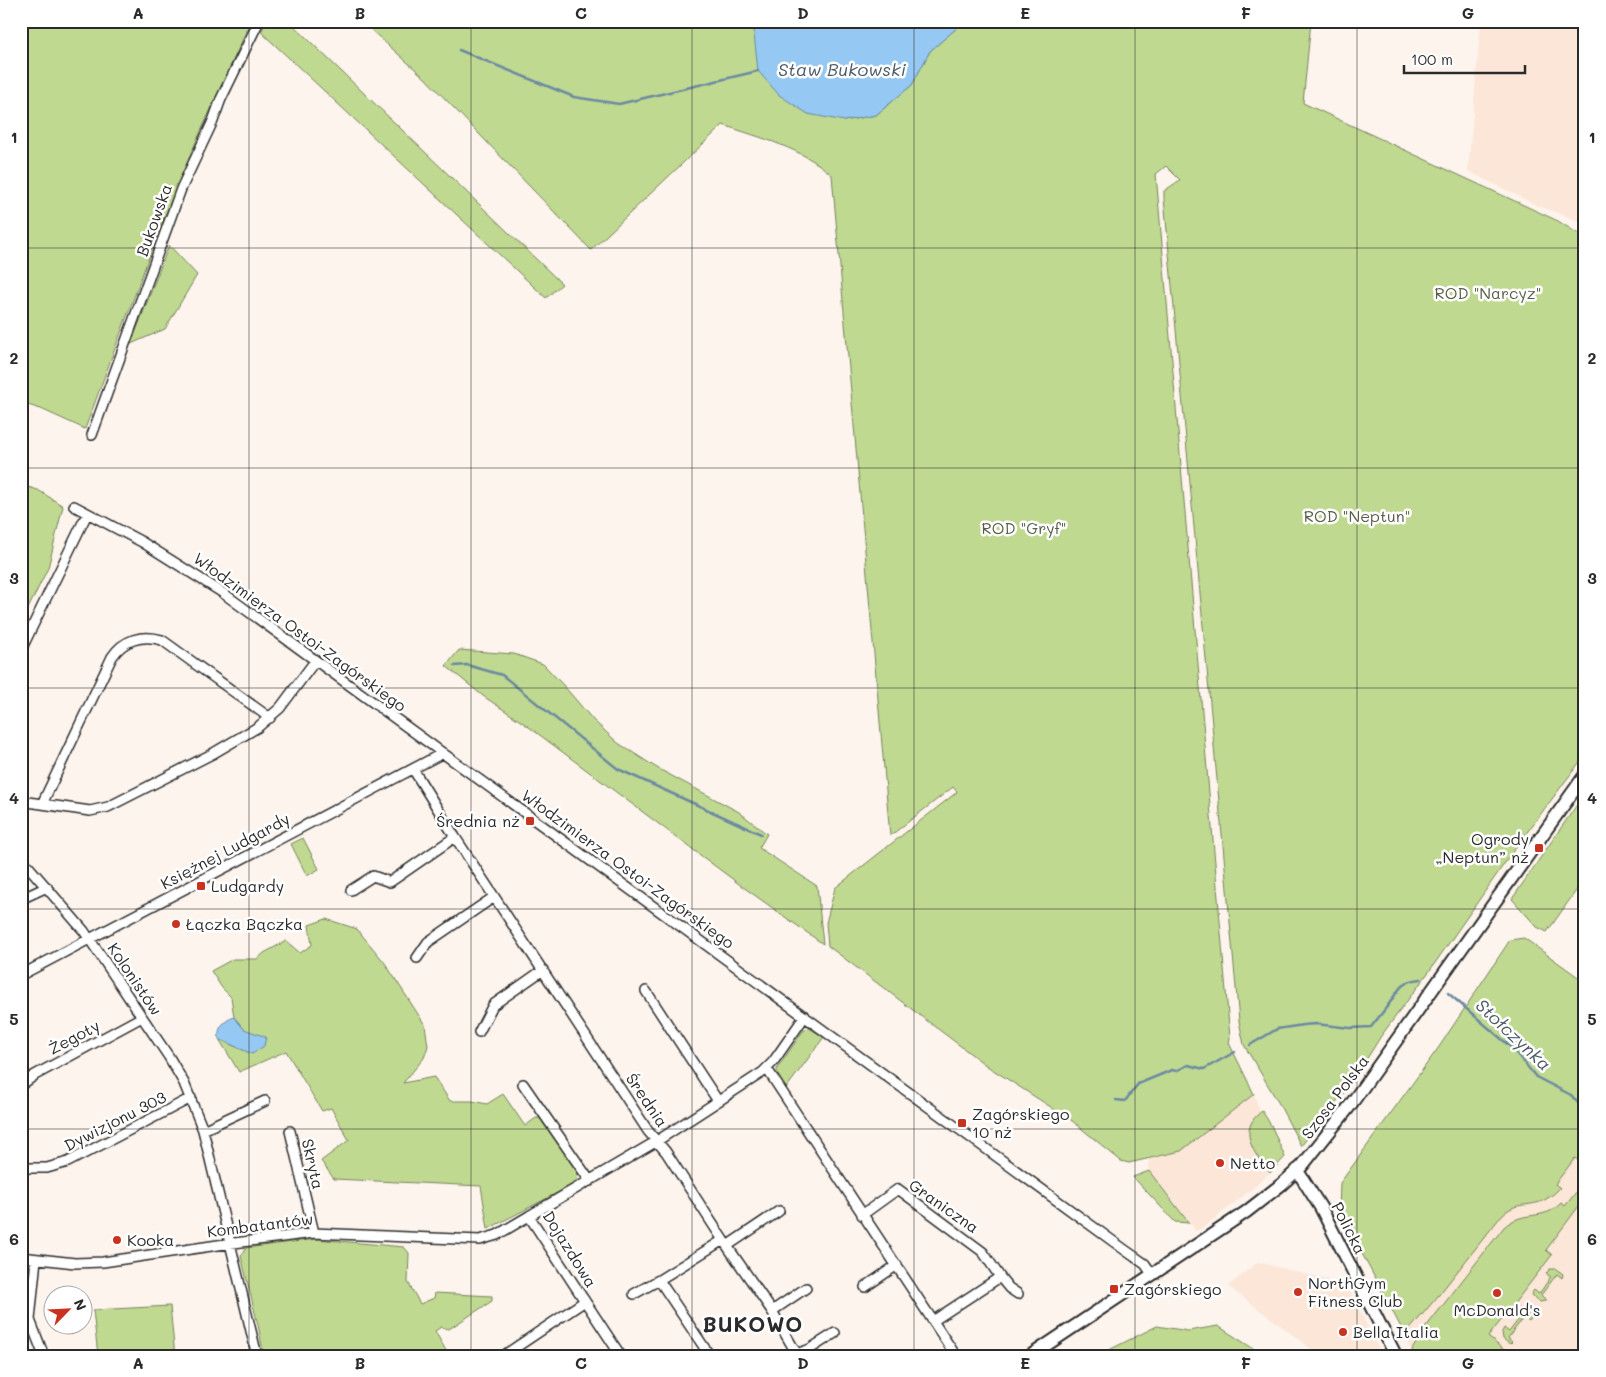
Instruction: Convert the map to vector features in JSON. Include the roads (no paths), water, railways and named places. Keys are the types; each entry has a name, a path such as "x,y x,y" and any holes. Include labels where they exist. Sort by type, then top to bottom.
{"street":[{"name":"Bukowska","path":"92,435 181,189 213,121 221,99 259,21"},
{"name":"Włodzimierza Ostoi-Zagórskiego","path":"74,506 142,542 197,575 1145,1264 1152,1274"},
{"path":"21,650 87,514"},
{"path":"42,804 112,657 120,647 129,641 145,638 162,640 270,718"},
{"path":"21,801 82,810 102,810 252,732 270,718 288,699 315,660"},
{"name":"Księżnej Ludgardy","path":"21,975 443,753"},
{"name":"Średnia","path":"413,768 455,837 648,1131 666,1152 772,1311 797,1355 835,1333"},
{"name":"Szosa Polska","path":"1030,1356 1253,1207 1297,1170 1349,1107 1585,775"},
{"path":"352,890 373,876 390,882 455,837"},
{"name":"Kolonistów","path":"21,858 90,939 174,1064 191,1098 202,1130 231,1243 257,1356"},
{"path":"21,899 47,887"},
{"path":"417,958 428,942 494,897"},
{"path":"479,1032 493,1005 543,970"},
{"path":"646,991 718,1101"},
{"name":"Dojazdowa","path":"621,1356 529,1216 656,1141 767,1068 805,1016"},
{"name":"Żegoty","path":"21,1085 34,1075 142,1017"},
{"path":"767,1068 956,1356"},
{"path":"522,1084 590,1181"},
{"name":"Dywizjonu 303","path":"21,1168 47,1168 68,1162 191,1098"},
{"path":"202,1130 265,1102"},
{"name":"Skryta","path":"290,1131 314,1233"},
{"name":"Policka","path":"1297,1170 1321,1208 1396,1356"},
{"name":"Graniczna","path":"862,1215 898,1189 983,1252 1009,1288 1018,1294"},
{"path":"634,1294 779,1211"},
{"name":"Kombatantów","path":"21,1257 76,1263 113,1262 231,1243 314,1233 480,1240 496,1235 529,1216"},
{"path":"36,1259 30,1320 44,1356"},
{"path":"865,1287 897,1266"},
{"path":"933,1321 1000,1277"},
{"path":"659,1280 710,1356"},
{"path":"772,1311 806,1288"},
{"path":"503,1356 585,1302"}],"water":[{"name":"Staw Bukowski","path":"755,21 965,21 930,51 912,85 876,115 844,121 808,114 779,95 758,71 754,34"},
{"path":"234,1017 244,1029 266,1037 264,1046 252,1054 219,1039 219,1031 222,1025"}],"waterway":[{"path":"459,50 574,97 619,104 758,71"},
{"path":"454,666 467,665 502,675 618,769 761,834"},
{"name":"Stołczynka","path":"1250,1045 1277,1029 1303,1025 1316,1024 1350,1028 1371,1027 1406,983 1421,979"},
{"name":"Stołczynka","path":"1448,993 1512,1048 1536,1077 1571,1095 1585,1111"},
{"name":"Stołczynka","path":"1116,1100 1125,1101 1138,1084 1172,1070 1176,1071 1188,1065 1204,1069 1235,1052"}],"place":[{"name":"Średnia nż","path":"530,821"},
{"name":"Ogrody „Neptun” nż","path":"1539,848"},
{"name":"Ludgardy","path":"201,886"},
{"name":"Łączka Bączka","path":"176,924"},
{"name":"Zagórskiego 10 nż","path":"962,1123"},
{"name":"Netto","path":"1220,1163"},
{"name":"Kooka","path":"117,1240"},
{"name":"Zagórskiego","path":"1114,1289"},
{"name":"NorthGym Fitness Club","path":"1298,1292"},
{"name":"McDonald's","path":"1497,1293"},
{"name":"Bella Italia","path":"1343,1332"}],"district":[{"name":"BUKOWO","path":"753,1325"}],"park label":[{"name":"ROD \"Narcyz\"","path":"1488,293"},
{"name":"ROD \"Neptun\"","path":"1357,516"},
{"name":"ROD \"Gryf\"","path":"1024,528"}]}
